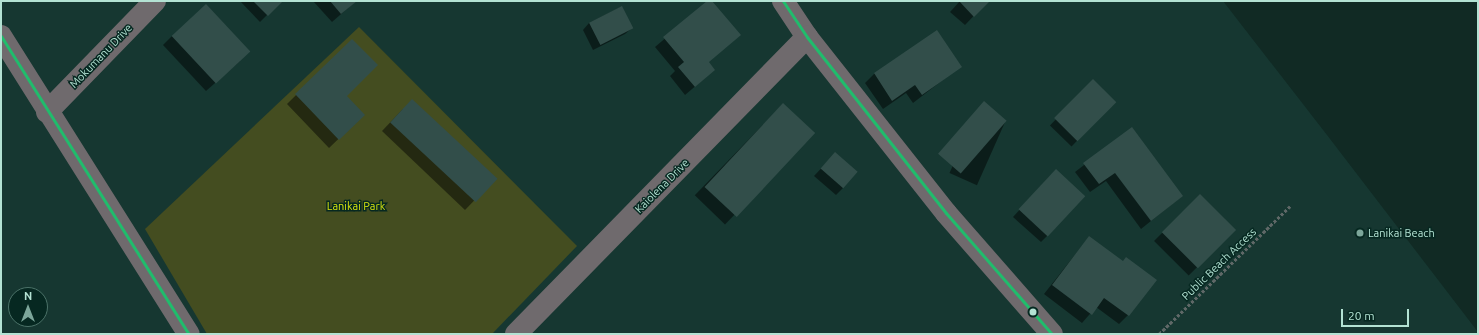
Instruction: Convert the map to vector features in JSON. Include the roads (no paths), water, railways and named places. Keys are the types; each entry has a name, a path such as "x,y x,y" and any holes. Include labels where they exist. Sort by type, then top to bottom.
{"street":[{"name":"Mokumanu Drive","path":"47,112 155,1"},
{"path":"783,1 807,37 946,213 1052,334"},
{"path":"1,36 47,112 189,334"},
{"name":"Kaiolena Drive","path":"516,334 807,37"}],"water":[{"path":"1223,1 1478,1 1478,332 1327,135"}],"place":[{"name":"Lanikai Beach","path":"1360,233"}],"park label":[{"name":"Lanikai Park","path":"356,206"}]}
